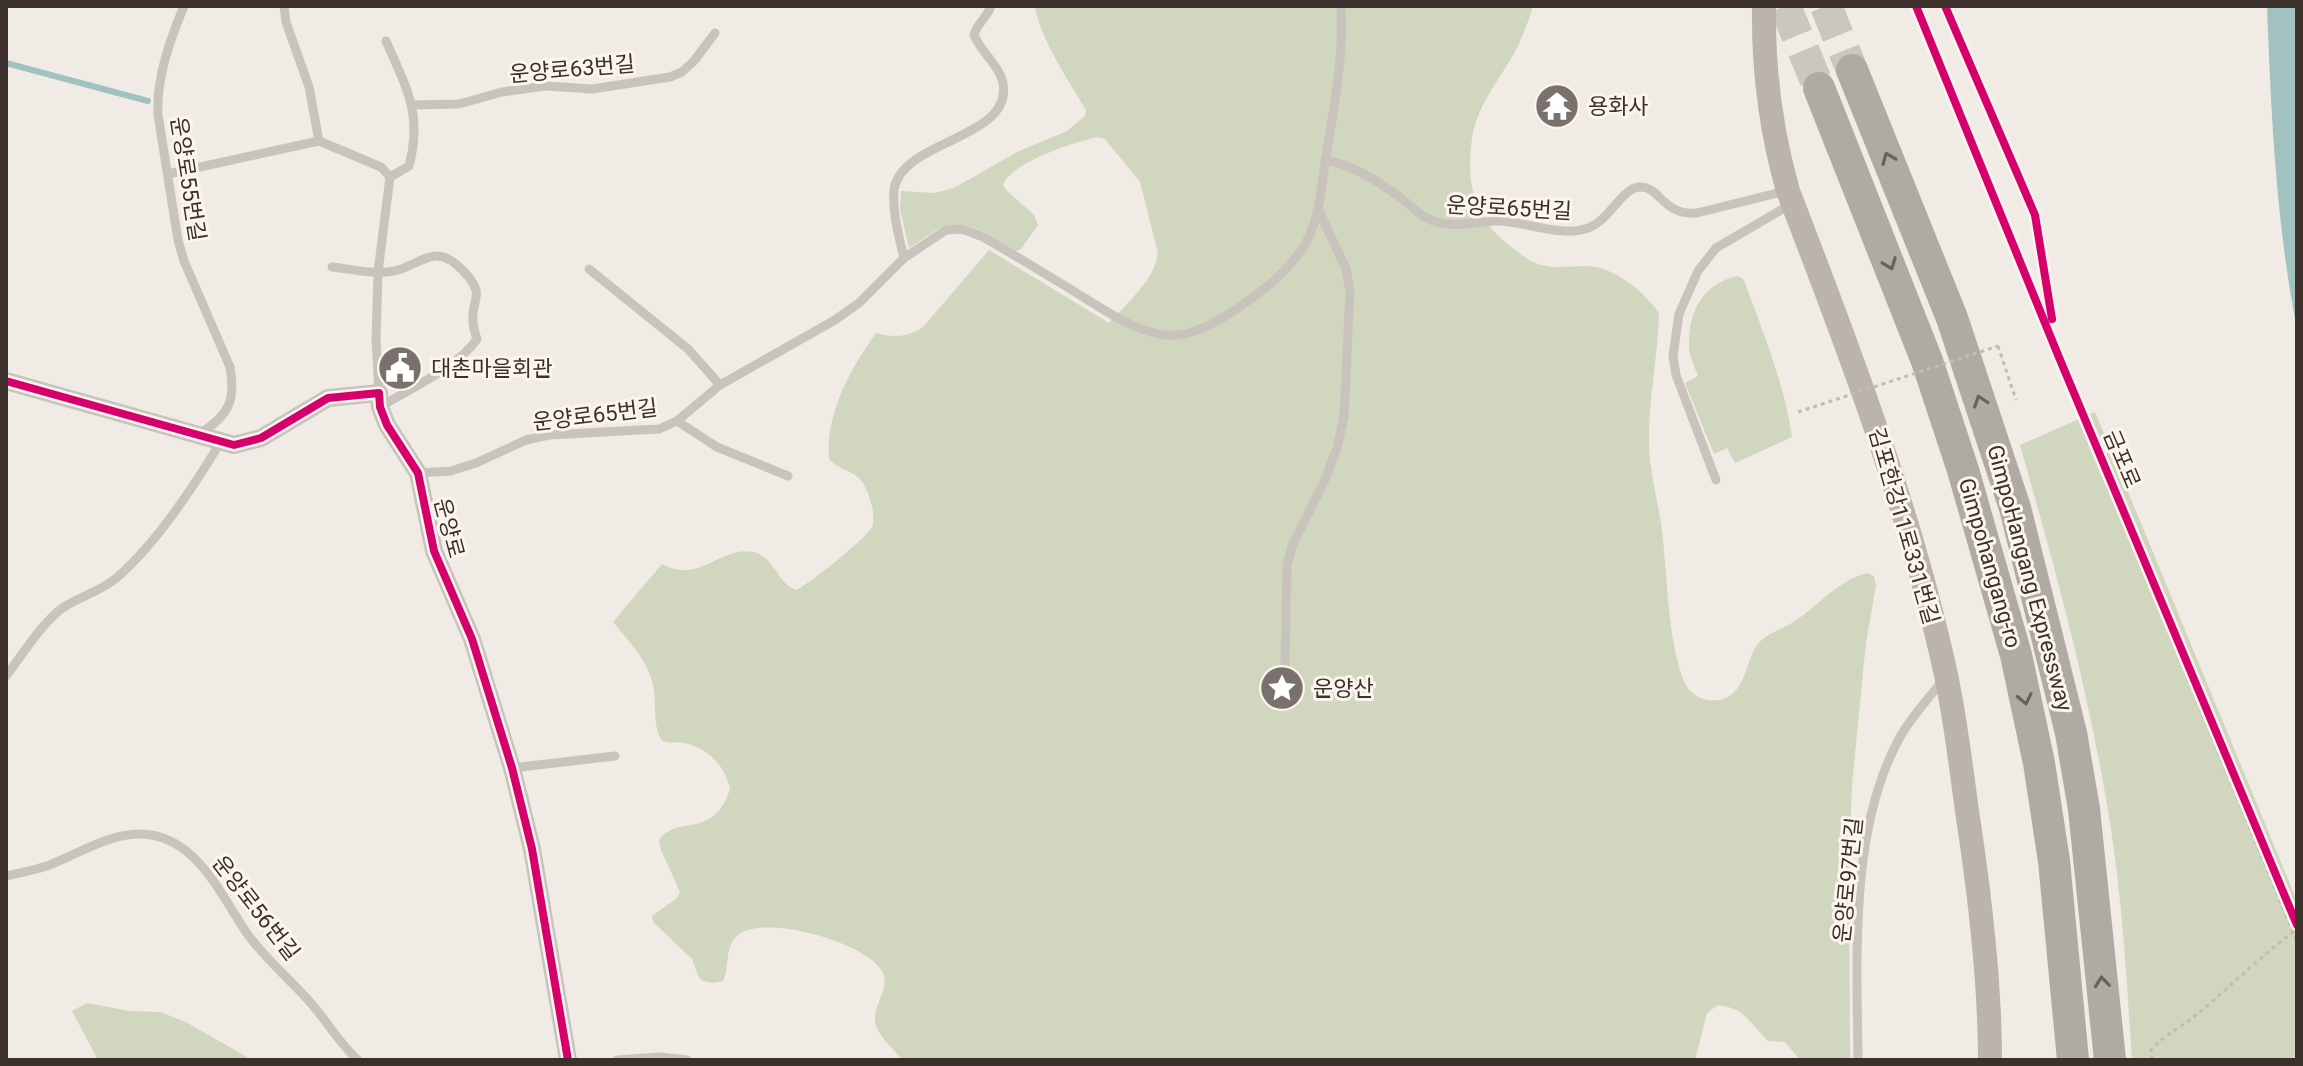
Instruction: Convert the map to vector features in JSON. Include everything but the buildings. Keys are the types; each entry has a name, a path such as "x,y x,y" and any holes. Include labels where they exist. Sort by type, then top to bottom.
{"highway":[{"name":"GimpoHangang Expressway","path":"1852,70 1952,318 2015,508 2053,654 2082,794 2110,1060"},
{"name":"Gimpohangang-ro","path":"1819,88 1927,361 1963,470 2016,655 2039,763 2054,861 2073,1060"}],"main road":[{"name":"김포한강11로331번길","path":"1764,6 1765,48 1777,153 1790,197 1878,434 1915,554 1947,676 1977,883 1990,1060"}],"street":[{"path":"6,381 234,445 261,438 328,398 380,400"},
{"name":"운양로","path":"380,400 397,443 418,473 434,551 472,639 512,768 532,849 568,1060"}],"lane":[{"name":"운양로55번길","path":"184,6 170,43 157,99 178,240 184,261 230,367 233,382 227,410 217,423 200,434"},
{"path":"284,6 286,22 309,87 319,141"},
{"path":"904,258 897,227 894,188 901,173 913,160 955,140 990,117 1000,105 1002,81 974,35 976,25 991,6"},
{"path":"1325,160 1340,60 1341,6"},
{"name":"운양로63번길","path":"414,105 459,104 502,92 545,86 592,89 670,77 682,72 694,61 715,33"},
{"path":"386,41 414,105 415,122 409,166 390,177"},
{"path":"168,174 319,141 381,167 390,177 378,272 376,340 380,400 454,362 477,339 472,313 476,288 451,260 440,255 426,256 396,271 378,272 332,267"},
{"name":"운양로65번길","path":"418,473 451,471 526,440 549,435 659,429 677,421 720,385 835,320 859,303 904,258 946,230 962,229 983,237 1112,315 1141,329 1167,335 1184,334 1209,326 1275,280 1304,245 1318,209 1325,160 1358,169 1422,216 1438,223 1456,225 1495,221 1577,230 1589,228 1606,218 1631,189 1643,187 1682,214 1790,197"},
{"path":"1716,480 1676,375 1673,356 1679,314 1698,271 1716,248 1790,197"},
{"path":"1285,664 1287,566 1292,546 1337,448 1344,416 1350,291 1346,269 1318,209"},
{"path":"589,269 688,349 720,385"},
{"path":"677,421 717,447 788,476"},
{"path":"6,676 62,609 97,591 131,563 201,473 220,443"},
{"name":"운양로97번길","path":"1858,1060 1857,958 1861,895 1872,814 1886,768 1899,740 1910,721 1947,676"},
{"path":"512,768 615,756"},
{"name":"운양로56번길","path":"6,876 44,867 126,835 138,834 168,840 183,848 208,874 246,932 358,1060"},
{"path":"617,1060 660,1057 687,1060"}],"path":[{"path":"1798,412 1998,346 2016,400"},
{"path":"2077,412 2295,928 2297,942"},
{"path":"2152,1060 2151,1050 2160,1040 2181,1027 2295,928"}],"green space":[{"path":"1035,6 1533,6 1517,48 1478,117 1470,155 1472,185 1480,211 1488,223 1497,235 1525,257 1548,266 1589,266 1614,273 1647,298 1659,313 1650,412 1650,456 1662,530 1675,652 1689,690 1704,699 1728,697 1739,687 1753,651 1761,641 1798,619 1849,580 1868,573 1874,576 1876,586 1866,642 1852,785 1849,860 1850,1060 1800,1060 1785,1042 1768,1041 1742,1013 1718,1005 1707,1013 1695,1060 902,1060 876,1026 876,1013 884,986 883,973 858,951 814,934 791,929 750,929 733,941 723,981 713,983 703,981 698,976 692,959 653,922 652,916 677,898 680,892 659,840 667,832 706,821 715,815 730,789 720,767 703,750 685,743 662,741 647,668 613,622 662,564 688,570 742,551 754,552 766,559 796,590 860,540 873,522 869,495 860,479 829,459 831,425 842,392 876,333 901,336 923,327 989,250 1109,323 1151,273 1158,253 1140,182 1105,139 1098,137 1045,154 1008,177 1003,185 1006,190 1034,215 1038,225 1021,249 1016,251 980,230 961,225 941,228 909,248 900,209 901,191 934,193 954,188 1019,151 1067,131 1085,116 1086,110 1042,32"},
{"path":"1738,276 1744,280 1772,358 1792,437 1735,463 1727,448 1714,454 1685,383 1698,376 1689,346 1695,311 1715,285"},
{"path":"2095,412 2297,901 2297,1060 2132,1060 2119,892 2104,786 2072,639 2020,445"},
{"path":"87,1003 129,1011 160,1012 186,1022 252,1060 98,1060 72,1011"}],"water":[{"path":"2267,6 2297,6 2297,329 2279,209"}],"waterway":[{"path":"6,63 148,101"}],"tunnel":[{"path":"1785,6 1819,88"},
{"path":"1826,6 1852,70"}],"cycle path":[{"name":"금포로","path":"1916,6 2058,355 2297,925"},
{"path":"1945,6 2035,215 2052,319"},
{"path":"6,381 234,445 261,438 328,398 379,393 380,407 387,425 418,473 434,551 472,639 512,768 532,849 568,1060"}],"place":[{"name":"용화사","path":"1557,106"},
{"name":"대촌마을회관","path":"400,368"},
{"name":"운양산","path":"1282,688"}]}
